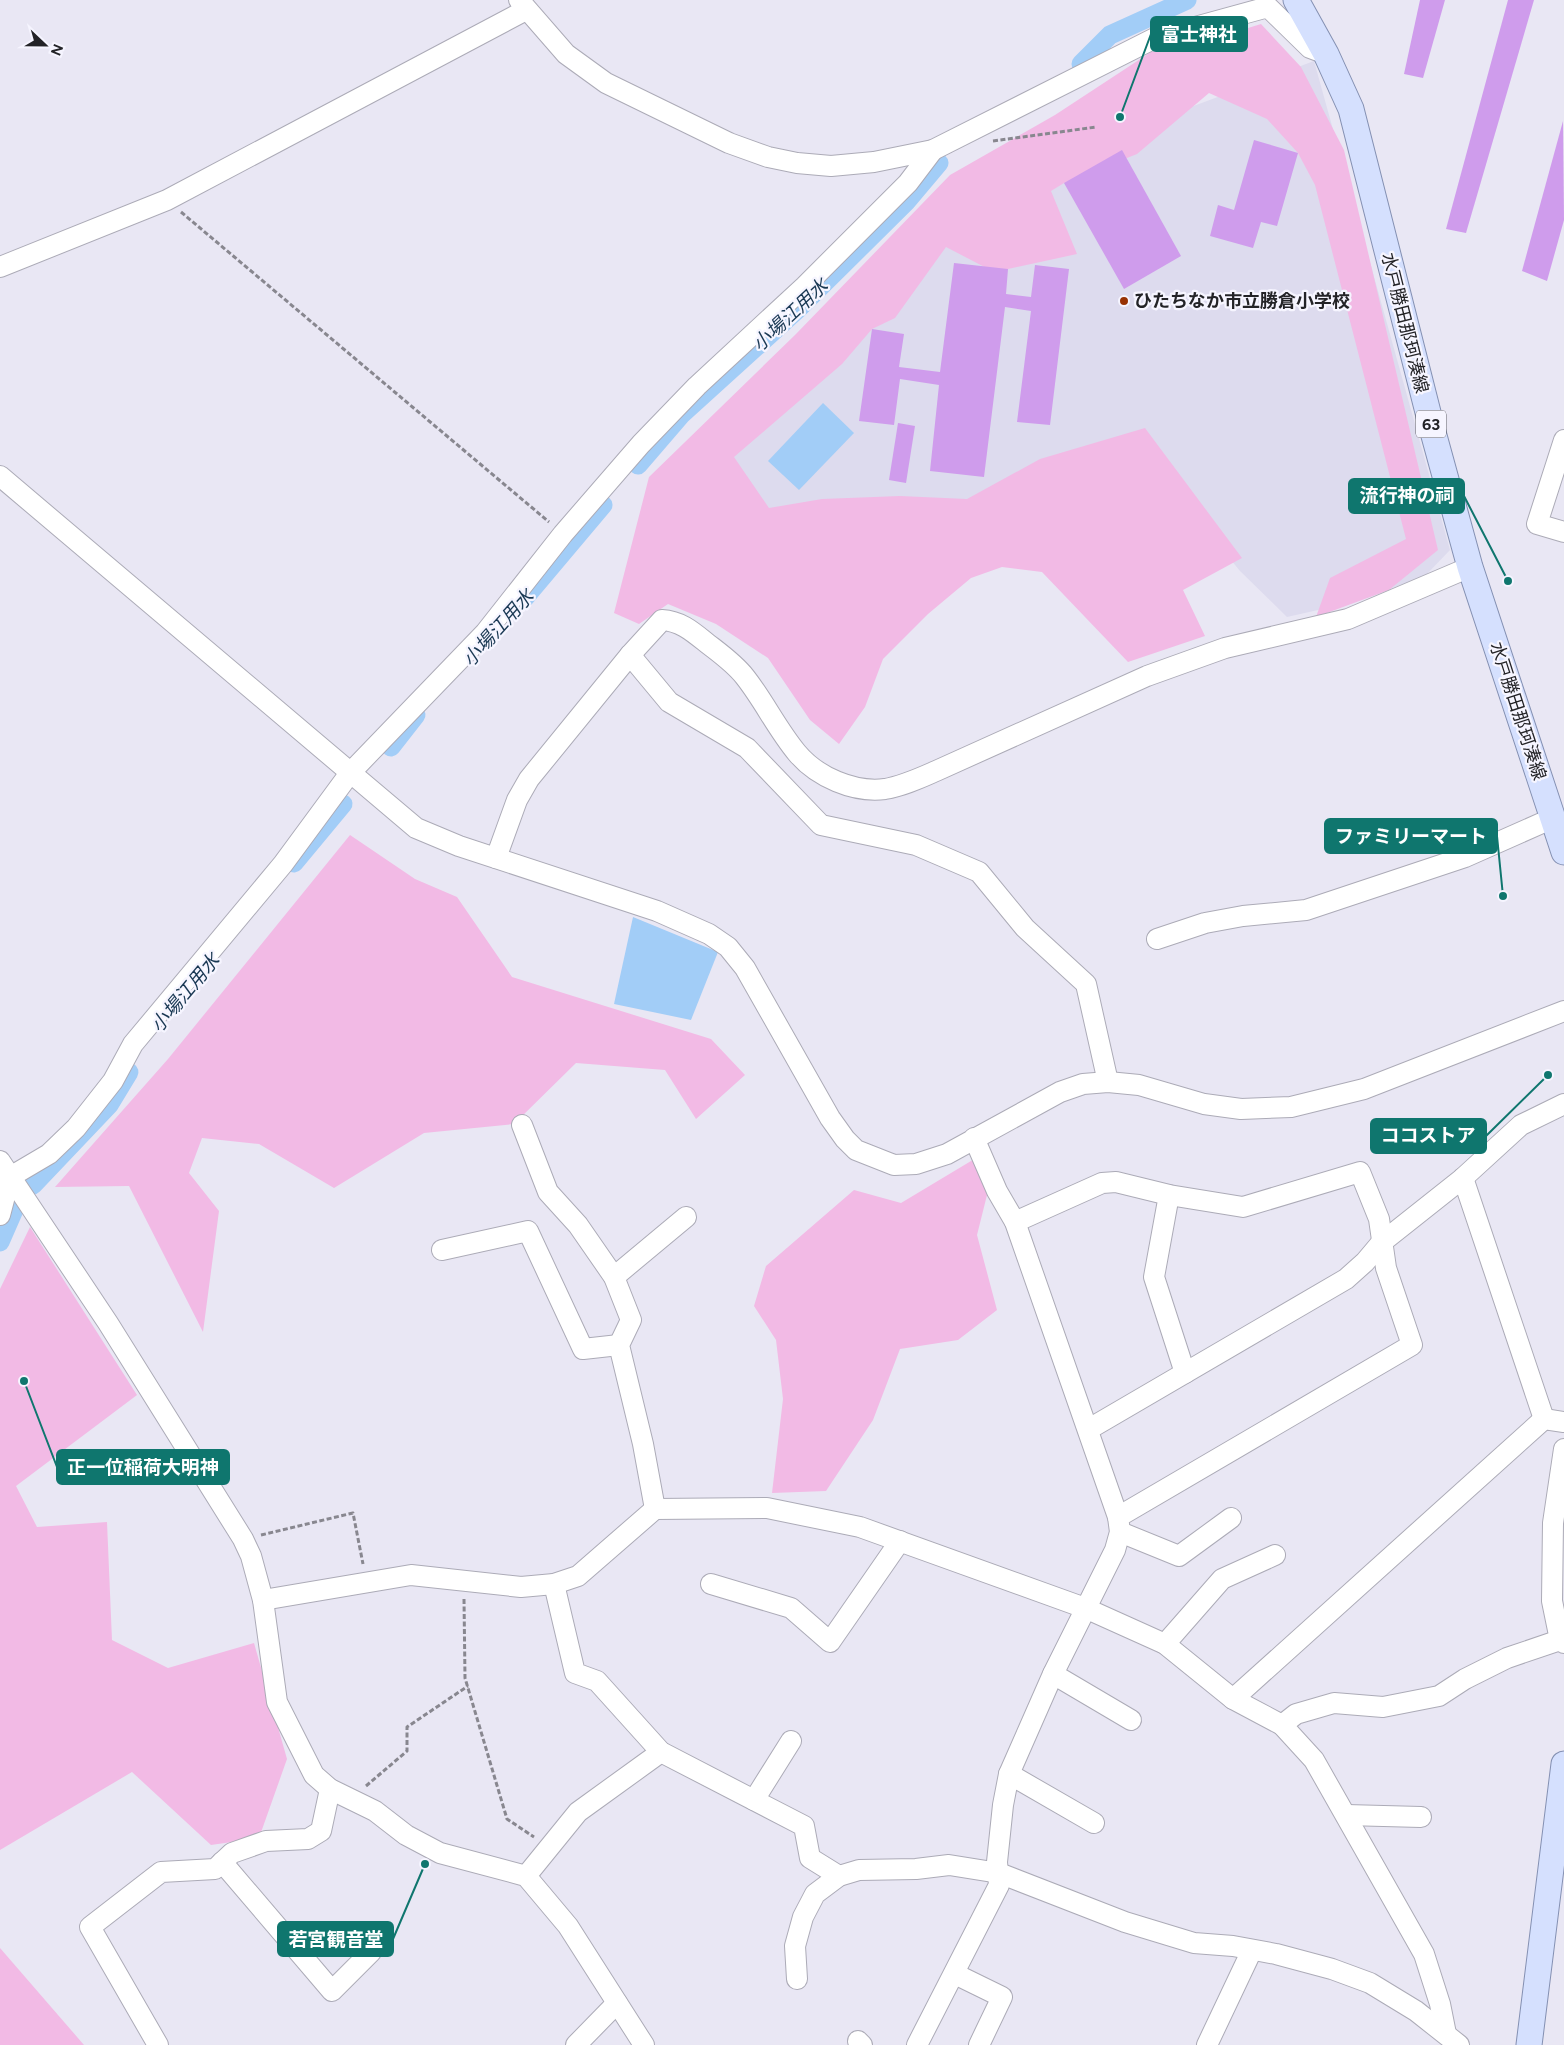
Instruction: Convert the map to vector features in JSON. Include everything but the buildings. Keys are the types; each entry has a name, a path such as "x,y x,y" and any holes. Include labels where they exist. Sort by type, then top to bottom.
{"main road":[{"name":"水戸勝田那珂湊線","path":"1296,0 1326,54 1351,110 1433,432 1470,567 1564,852"},
{"path":"1529,2045 1564,1764"}],"street":[{"path":"0,267 168,200 522,5 566,54 606,83 729,143 760,154 797,163 831,166 874,162 933,150 1155,38 1268,7 1310,48 1326,54"},
{"path":"5,1169 49,1154 76,1128 114,1081 134,1044 283,864 350,773 485,633 563,534 641,444 697,386 804,286 908,183 933,150"},
{"path":"1564,440 1537,524 1564,532"},
{"path":"0,476 416,828 459,846 657,911 709,934 728,946 745,968 830,1118 845,1139 856,1150 894,1165 916,1164 947,1154 1060,1092 1083,1084 1108,1082 1140,1085 1204,1104 1241,1109 1291,1107 1364,1089 1564,1011"},
{"path":"496,858 517,800 529,779 630,655 662,620 675,621 726,658 744,676 797,753 817,772 839,782 861,788 884,789 908,783 936,771 1147,676 1225,648 1348,620 1470,567"},
{"path":"630,655 669,702 747,748 822,825 916,845 979,872 1025,928 1086,984 1108,1082"},
{"path":"1157,939 1205,922 1306,910 1465,857 1553,818"},
{"path":"1088,1429 1346,1279 1366,1262 1381,1243 1463,1178 1521,1126 1564,1104"},
{"path":"522,1125 548,1192 578,1226 614,1277 630,1320 619,1345 643,1444 655,1509"},
{"path":"917,2045 999,1885 997,1862 1002,1805 1009,1774 1053,1674 1115,1550 1119,1525 1088,1429 1015,1222 997,1191 974,1138"},
{"path":"0,1216 5,1169"},
{"path":"5,1169 108,1324 243,1539 251,1556 263,1600 277,1702 314,1776 330,1790 350,1798 375,1812 406,1835 440,1852 526,1876 568,1926 644,2045"},
{"path":"1015,1222 1102,1183 1116,1182 1169,1195 1243,1207 1360,1172 1379,1219 1386,1268 1412,1345 1119,1525"},
{"path":"1463,1178 1544,1419"},
{"path":"1169,1195 1154,1277 1185,1373"},
{"path":"614,1277 686,1217"},
{"path":"442,1250 528,1231 583,1349 619,1345"},
{"path":"1544,1419 1564,1422"},
{"path":"1233,1699 1544,1419"},
{"path":"1282,1725 1296,1714 1334,1703 1383,1707 1439,1696 1465,1679 1507,1658 1562,1642 1552,1601 1553,1523 1564,1448"},
{"path":"263,1600 411,1575 521,1587 554,1584 578,1576 655,1509 767,1508 860,1526 1085,1608 1165,1644 1233,1699 1282,1725 1314,1760 1424,1954 1452,2040"},
{"path":"1119,1525 1179,1556 1232,1518"},
{"path":"711,1584 791,1608 830,1642 900,1541"},
{"path":"1165,1644 1222,1579 1275,1555"},
{"path":"554,1584 575,1673 597,1681 661,1752 804,1826 810,1858 839,1876"},
{"path":"1053,1674 1131,1720"},
{"path":"754,1800 791,1741"},
{"path":"526,1876 578,1812 661,1752"},
{"path":"1009,1774 1094,1822"},
{"path":"158,2045 90,1927 161,1872 215,1869 232,1853 266,1841 308,1839 321,1831 330,1790"},
{"path":"1346,1815 1421,1817"},
{"path":"222,1862 332,1991 371,1952"},
{"path":"797,1979 795,1946 802,1917 815,1894 839,1876 859,1870 916,1869 949,1865 999,1873 1124,1922 1194,1943 1252,1950 1332,1969 1370,1983 1416,2011 1452,2040"},
{"path":"1207,2045 1252,1950"},
{"path":"955,1974 1002,1997 980,2045"},
{"path":"576,2045 617,2003"}],"path":[{"path":"991,142 1096,127"},
{"path":"168,200 563,534"},
{"path":"243,1539 353,1514 367,1582"},
{"path":"463,1581 465,1678 507,1819 549,1846"},
{"path":"350,1798 408,1751 407,1727 468,1686"}],"shaded area":[{"path":"1261,24 1301,67 1344,150 1438,550 1389,590 1316,617 1330,578 1406,539 1315,185 1298,153 1267,119 1209,93 1137,154 1064,183 1051,191 1077,254 1008,269 998,274 946,247 895,318 872,329 842,364 734,457 769,508 822,499 900,496 967,499 1040,459 1145,428 1242,558 1183,590 1205,636 1128,662 1042,572 1002,567 971,578 928,614 883,659 865,707 839,744 810,720 768,658 716,624 668,604 639,624 614,613 649,477 796,334 950,175 1055,115 1151,52 1193,45"},
{"name":"ひたちなか市立勝倉小学校","path":"1314,61 1450,550 1426,575 1358,601 1287,617 1240,571 1138,447 978,513 775,530 706,434 1030,167"},
{"path":"350,835 415,879 457,897 512,977 711,1039 745,1075 696,1119 665,1070 576,1063 514,1124 424,1133 334,1188 259,1144 202,1138 189,1173 219,1211 203,1332 129,1186 55,1187 168,1059"},
{"path":"976,1158 987,1195 977,1235 997,1310 958,1340 900,1349 873,1420 826,1491 772,1493 783,1399 776,1340 754,1306 766,1266 854,1190 901,1203"},
{"path":"30,1227 137,1395 16,1486 37,1527 107,1522 112,1640 168,1668 254,1643 287,1759 259,1838 211,1845 132,1772 0,1850 0,1289"},
{"path":"0,1948 84,2045 0,2045"}],"water":[{"path":"823,403 854,433 799,490 768,461"},
{"path":"633,917 718,952 691,1020 614,1004"}],"waterway":[{"name":"小場江用水","path":"1081,64 1110,35 1187,0"},
{"name":"小場江用水","path":"638,465 681,415 798,309 907,201 939,163"},
{"name":"小場江用水","path":"523,600 603,505"},
{"name":"小場江用水","path":"391,747 416,715"},
{"name":"小場江用水","path":"294,863 343,804"},
{"name":"小場江用水","path":"33,1185 109,1105 129,1072"},
{"name":"小場江用水","path":"0,1242 14,1210"}],"place":[{"name":"富士神社","path":"1120,117"},
{"name":"ひたちなか市立勝倉小学校","path":"1124,301"},
{"name":"流行神の祠","path":"1508,581"},
{"name":"ファミリーマート","path":"1503,896"},
{"name":"ココストア","path":"1548,1075"},
{"name":"正一位稲荷大明神","path":"24,1381"},
{"name":"若宮観音堂","path":"425,1864"}]}
